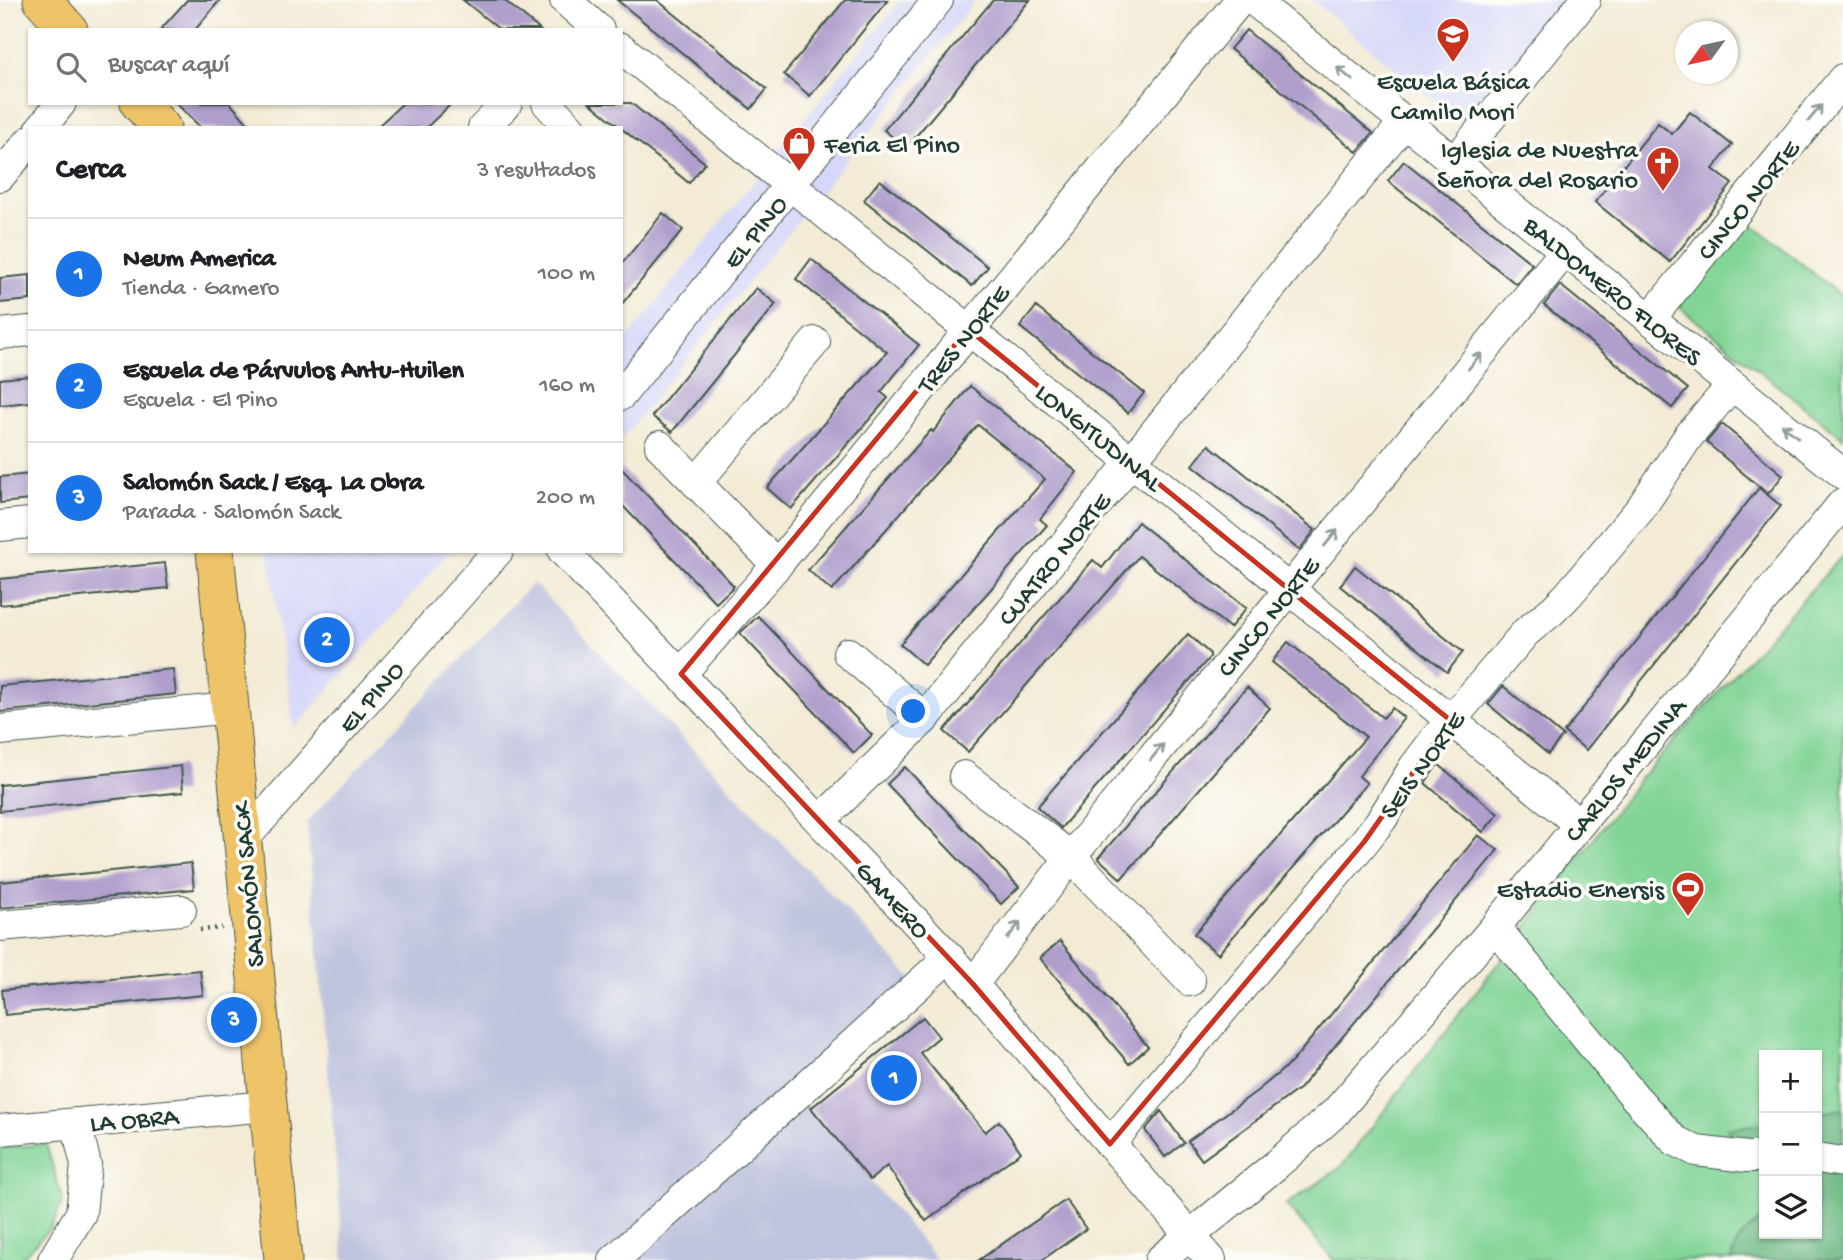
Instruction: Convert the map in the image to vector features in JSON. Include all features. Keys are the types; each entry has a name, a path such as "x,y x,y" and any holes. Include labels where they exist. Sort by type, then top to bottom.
{"main road":[{"path":"41,0 67,28"},
{"path":"141,105 160,126"},
{"name":"SALOMÓN SACK","path":"215,553 283,1260"}],"street":[{"name":"EL PINO","path":"623,393 938,0"},
{"name":"TRES NORTE","path":"681,674 777,565 1240,0"},
{"name":"BALDOMERO FLORES","path":"1253,0 1843,474"},
{"path":"1455,162 1585,0"},
{"name":"LONGITUDINAL","path":"623,50 1578,824"},
{"name":"CINCO NORTE","path":"1650,319 1843,79"},
{"path":"43,126 59,105"},
{"path":"485,126 505,105"},
{"path":"549,105 568,126"},
{"name":"CUATRO NORTE","path":"821,821 925,718 1405,121"},
{"path":"0,176 28,143"},
{"name":"CINCO NORTE","path":"972,984 1071,857 1565,250"},
{"path":"0,334 28,331"},
{"path":"696,483 815,342"},
{"name":"SEIS NORTE","path":"1110,1144 1364,842 1382,819 1414,767 1450,720 1519,639 1553,610 1600,556 1654,490 1688,437 1732,385"},
{"path":"660,446 777,565"},
{"name":"CARLOS MEDINA","path":"1160,1260 1192,1236 1336,1112 1494,927 1843,503"},
{"path":"0,526 28,523"},
{"name":"EL PINO","path":"243,840 496,553"},
{"name":"GAMERO","path":"565,553 948,957 1211,1260"},
{"path":"848,653 925,718"},
{"path":"0,730 231,708"},
{"path":"964,776 1071,857 1190,981"},
{"path":"0,926 181,910"},
{"path":"1494,927 1634,1096 1674,1140 1696,1151 1759,1157"},
{"path":"631,1255 948,957"},
{"name":"LA OBRA","path":"0,1130 268,1106"},
{"path":"53,1260 81,1213 86,1165 76,1123"},
{"path":"1822,1159 1843,1162"}],"highlighted area":[{"path":"968,329 1450,720 1364,842 1110,1144 973,984 681,674"}],"shaded area":[{"name":"Feria El Pino","path":"901,0 976,0 623,438 623,344"},
{"name":"Escuela Básica Camilo Mori","path":"1312,0 1566,0 1467,128"},
{"path":"268,553 448,553 294,729"},
{"path":"533,583 919,986 797,1094 937,1260 344,1260 307,822"}],"green space":[{"path":"1747,220 1843,297 1843,438 1678,306"},
{"name":"Estadio Enersis","path":"1843,555 1843,1260 1334,1260 1286,1205 1341,1167 1639,780"},
{"path":"1843,1109 1843,1260 1732,1260 1739,1240 1759,1222 1759,1239 1822,1239 1822,1112"},
{"path":"1759,1124 1759,1164 1727,1129"},
{"path":"46,1144 63,1201 52,1226 20,1260 0,1260 0,1148"}],"building":[{"path":"187,0 220,0 197,28 162,28"},
{"path":"463,0 504,0 538,28 498,28"},
{"path":"617,0 657,0 767,89 751,109"},
{"path":"845,0 888,0 810,96 784,74"},
{"path":"993,0 1030,0 906,148 884,130"},
{"path":"1246,30 1373,133 1357,152 1230,49"},
{"path":"631,103 705,163 689,183 623,130 623,126 618,126 592,105"},
{"path":"178,105 232,105 250,126 199,126"},
{"path":"401,105 450,105 428,126 378,126"},
{"name":"Iglesia de Nuestra Señora del Rosario","path":"1690,112 1732,145 1713,169 1732,184 1670,262 1595,202 1658,123 1672,134"},
{"path":"1404,161 1532,264 1516,284 1388,181"},
{"path":"880,180 988,267 972,286 864,200"},
{"path":"663,213 683,230 623,303 623,263"},
{"path":"811,259 919,345 881,392 888,398 791,509 767,488 887,352 796,279"},
{"path":"28,275 28,300 0,303 0,278"},
{"path":"1560,285 1688,389 1672,408 1544,305"},
{"path":"756,288 776,304 672,432 652,416"},
{"path":"1036,307 1144,393 1128,413 1020,327"},
{"path":"28,376 28,402 0,405 0,379"},
{"path":"970,386 1077,472 1040,519 1047,525 924,665 900,644 1045,479 978,425 832,591 808,570 931,430 933,432"},
{"path":"1722,424 1783,475 1768,494 1706,442"},
{"path":"1209,445 1315,530 1299,550 1193,465"},
{"path":"623,470 734,586 716,603 623,506"},
{"path":"28,474 28,500 0,503 0,477"},
{"path":"1759,488 1781,506 1586,750 1564,732"},
{"path":"1138,522 1246,608 1230,628 1139,556 968,752 944,731 1093,560 1102,568"},
{"path":"165,563 168,588 0,605 0,579"},
{"path":"1355,566 1463,652 1447,672 1340,586"},
{"path":"758,616 872,735 854,753 740,633"},
{"path":"1188,634 1210,657 1061,828 1037,807"},
{"path":"1288,642 1383,718 1392,708 1404,718 1359,776 1367,783 1218,954 1194,934 1366,737 1272,662"},
{"path":"173,669 176,694 0,712 0,686"},
{"path":"1503,686 1563,736 1548,754 1488,704"},
{"path":"1247,687 1270,708 1121,879 1098,858"},
{"path":"1438,764 1498,814 1483,832 1425,783"},
{"path":"181,766 183,792 0,811 0,785"},
{"path":"905,767 1019,887 1001,904 887,784"},
{"path":"1478,835 1498,850 1300,1088 1202,1160 1188,1141 1292,1062"},
{"path":"191,863 194,889 0,908 0,882"},
{"path":"1060,941 1148,1047 1129,1064 1040,958"},
{"path":"200,970 203,995 5,1015 2,990"},
{"path":"923,1017 939,1037 920,1053 985,1132 999,1121 1021,1152 926,1221 887,1166 870,1180 811,1108"},
{"path":"1161,1111 1184,1143 1165,1157 1145,1130"},
{"path":"1066,1200 1086,1229 1042,1260 979,1260"}],"place":[{"name":"Escuela Básica Camilo Mori","path":"1453,64"},
{"name":"Feria El Pino","path":"799,173"},
{"name":"Iglesia de Nuestra Señora del Rosario","path":"1663,193"},
{"name":"Escuela de Párvulos Antu-Huilen","path":"327,640"},
{"name":"Estadio Enersis","path":"1688,918"},
{"name":"Salomón Sack / Esq. La Obra","path":"234,1020"},
{"name":"Neum America","path":"894,1078"}]}
